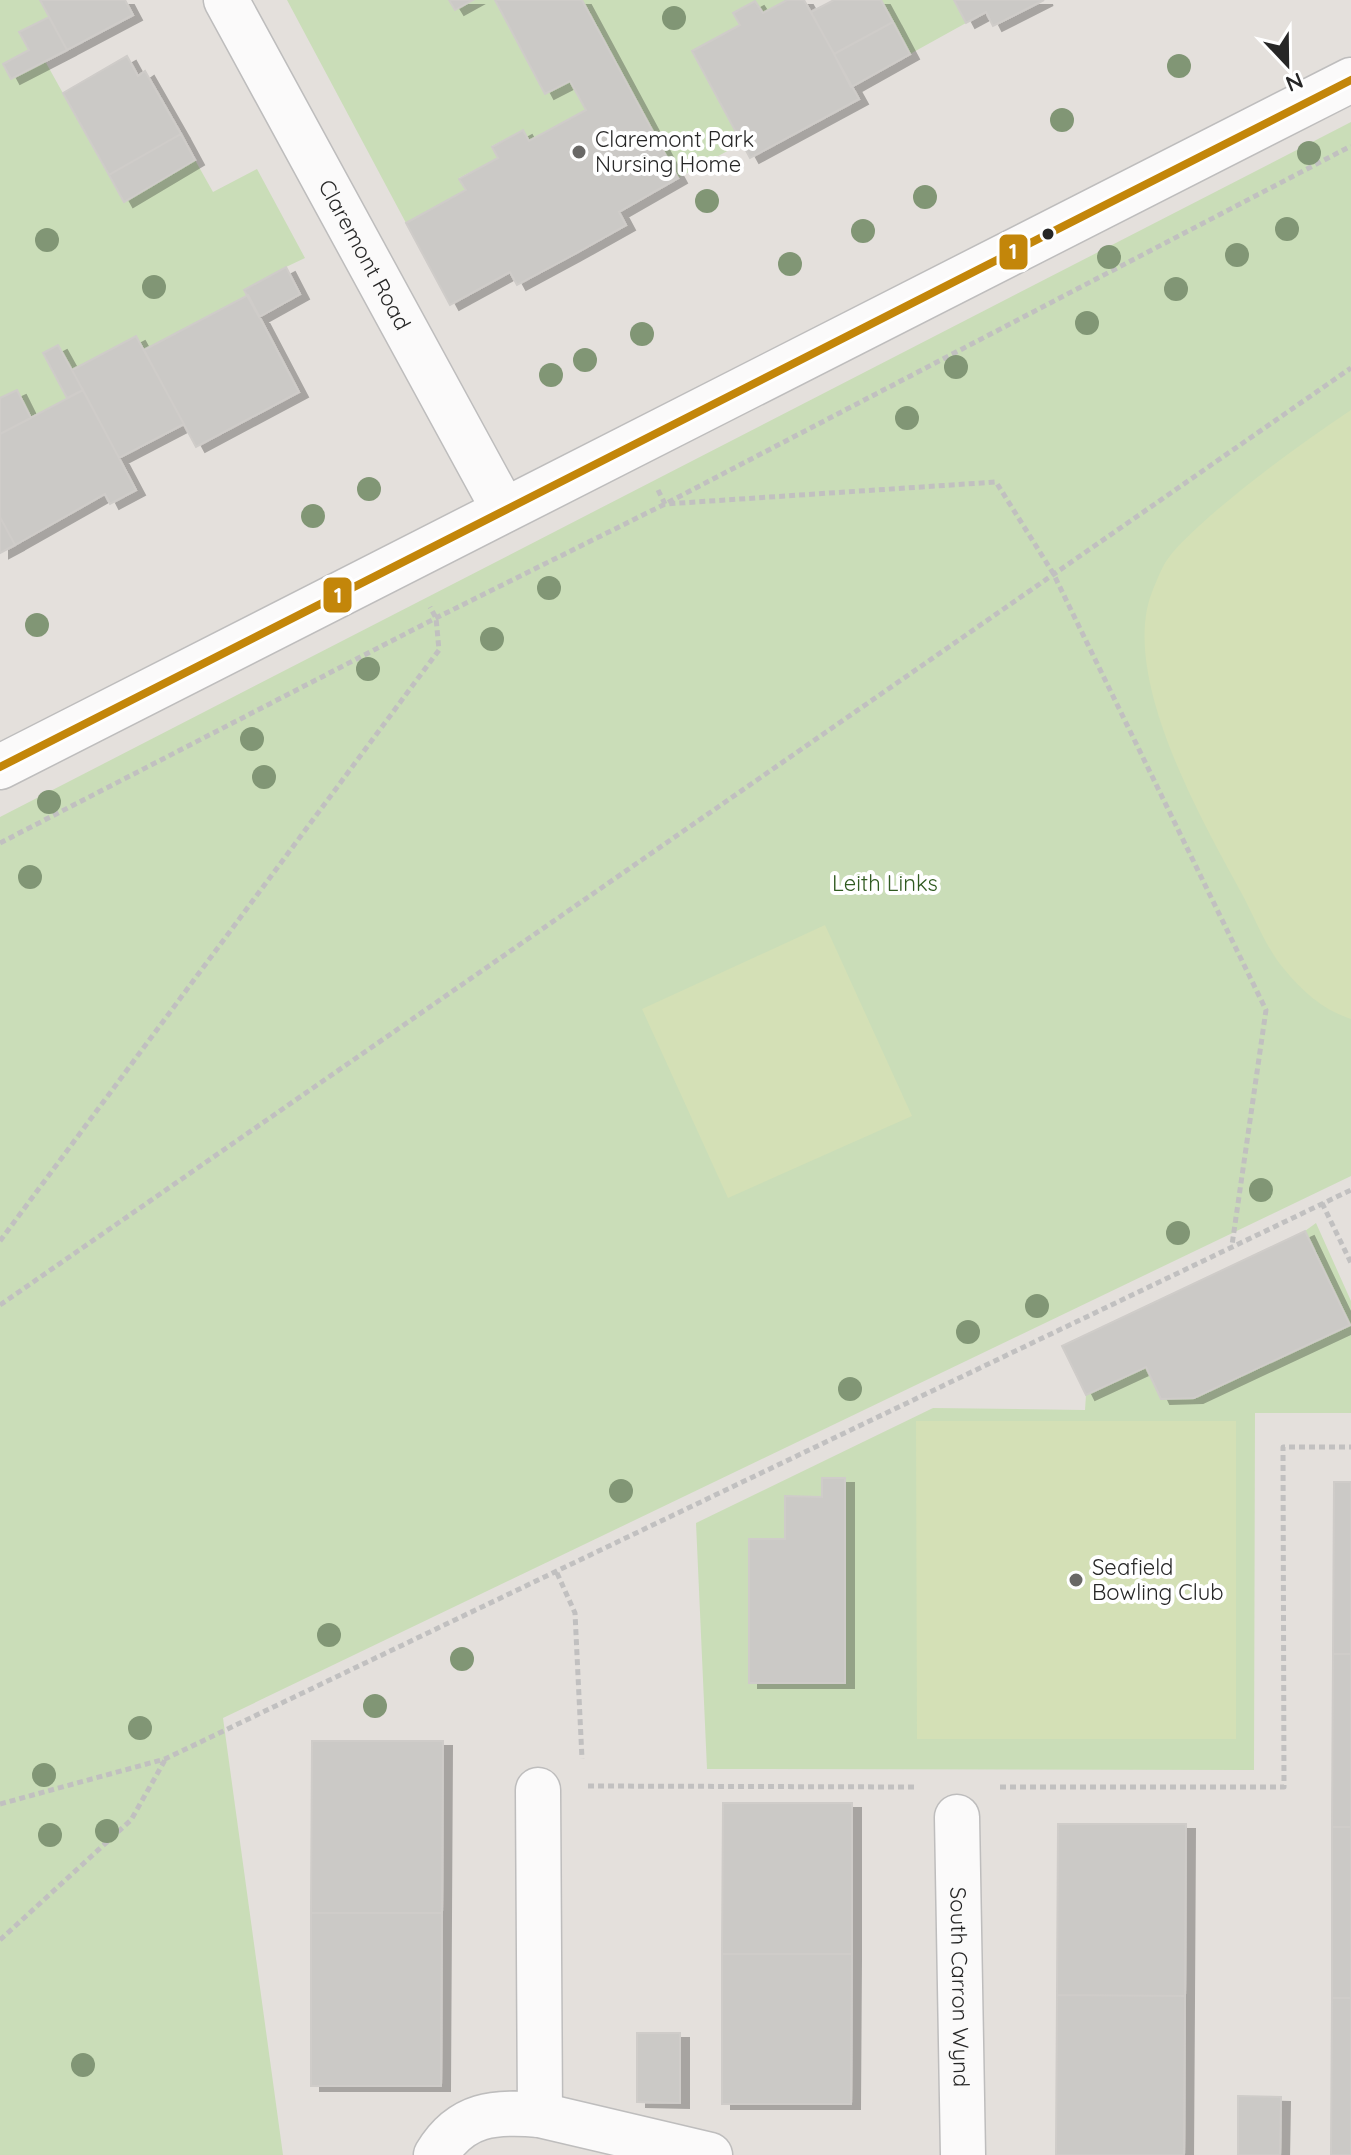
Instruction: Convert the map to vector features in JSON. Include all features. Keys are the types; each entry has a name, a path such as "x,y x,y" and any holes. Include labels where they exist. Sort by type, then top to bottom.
{"street":[{"name":"Claremont Road","path":"226,0 504,510"},
{"path":"0,767 1351,80"},
{"path":"538,1790 540,2115"},
{"name":"South Carron Wynd","path":"957,1817 963,2155"},
{"path":"436,2155 454,2130 479,2116 512,2112 540,2115 710,2155"}],"path":[{"path":"0,843 436,618 665,504 1351,146"},
{"path":"0,1305 1351,368"},
{"path":"635,444 665,504"},
{"path":"665,504 996,482 1053,573 1266,1010 1232,1246"},
{"path":"0,1241 439,650 436,618 404,561"},
{"path":"0,1804 165,1759 1351,1190"},
{"path":"1322,1203 1351,1263"},
{"path":"1284,1787 1283,1447 1351,1447"},
{"path":"557,1573 575,1613 583,1770"},
{"path":"0,1940 131,1820 165,1759"}],"green space":[{"path":"0,0 40,0 49,17 20,32 29,50 3,64 11,79 45,61 123,201 195,160 213,192 257,169 305,258 286,267 248,295 144,350 136,336 72,370 58,345 44,353 67,398 31,418 17,390 0,398"},
{"path":"287,0 449,0 455,10 473,0 495,0 545,93 570,81 586,110 529,141 523,130 492,146 498,158 459,178 466,190 406,223"},
{"path":"582,0 787,0 763,13 755,1 734,13 740,25 692,51 742,143 678,178"},
{"path":"881,0 954,0 966,23 910,54"},
{"name":"Leith Links","path":"1351,122 1351,1176 223,1718 283,2155 0,2155 0,817"},
{"path":"1351,410 1351,1019 1314,999 1278,961 1206,827 1169,745 1155,702 1146,660 1145,622 1160,573 1182,542 1261,474"},
{"path":"825,925 912,1116 728,1198 642,1009"},
{"path":"1316,1223 1351,1301 1351,1413 1255,1413 1254,1770 707,1769 696,1523 933,1408 1085,1410 1086,1395 1146,1367 1161,1399 1194,1398 1349,1325 1305,1231"},
{"name":"Seafield Bowling Club","path":"916,1421 1236,1421 1236,1739 917,1739"}],"building":[{"path":"40,0 125,0 133,15 67,50"},
{"path":"449,0 473,0 455,10"},
{"name":"Claremont Park Nursing Home","path":"495,0 582,0 678,178 619,212 626,225 571,256 517,285 510,272 450,305 406,223 466,190 459,179 498,158 492,147 523,130 529,141 586,110 570,81 545,94"},
{"path":"787,0 804,0 859,99 750,158 692,51 740,25 733,13 755,1 763,13"},
{"path":"834,0 881,0 893,22 834,54 811,12"},
{"path":"954,0 1044,0 993,26 986,12 966,23"},
{"path":"49,17 67,50 11,79 3,64 29,50 19,32"},
{"path":"893,22 910,54 851,87 834,54"},
{"path":"127,56 138,76 145,71 181,134 109,175 63,93"},
{"path":"181,134 195,160 124,202 109,175"},
{"path":"286,267 300,294 259,317 244,290"},
{"path":"248,295 299,392 196,447 144,350"},
{"path":"136,336 184,424 119,458 72,370"},
{"path":"58,345 83,390 67,398 43,353"},
{"path":"17,390 31,418 0,434 0,398"},
{"path":"83,390 136,490 110,504 105,494 15,545 0,517 0,434"},
{"path":"0,517 15,545 0,553"},
{"path":"1305,1231 1350,1325 1194,1398 1161,1399 1146,1367 1086,1395 1062,1346"},
{"path":"822,1478 845,1478 845,1683 749,1683 749,1539 785,1539 785,1496 822,1497"},
{"path":"1334,1482 1351,1482 1351,1654 1333,1654"},
{"path":"1333,1654 1351,1654 1351,1827 1332,1827"},
{"path":"312,1741 443,1741 442,1913 311,1913"},
{"path":"723,1803 852,1803 852,1954 722,1954"},
{"path":"1058,1824 1186,1824 1185,1996 1057,1995"},
{"path":"1332,1827 1351,1827 1351,1998 1332,1998"},
{"path":"311,1913 442,1913 441,2086 311,2086"},
{"path":"722,1954 852,1954 851,2104 722,2104"},
{"path":"1057,1995 1185,1996 1184,2155 1056,2155"},
{"path":"1332,1998 1351,1998 1351,2155 1331,2155"},
{"path":"637,2033 680,2033 680,2103 637,2102"},
{"path":"1238,2096 1281,2097 1280,2155 1238,2155"}],"transit line":[{"name":"1","path":"0,767 1351,80"}],"place":[{"name":"Claremont Park Nursing Home","path":"579,152"},
{"name":"Seafield Bowling Club","path":"1076,1580"}]}
